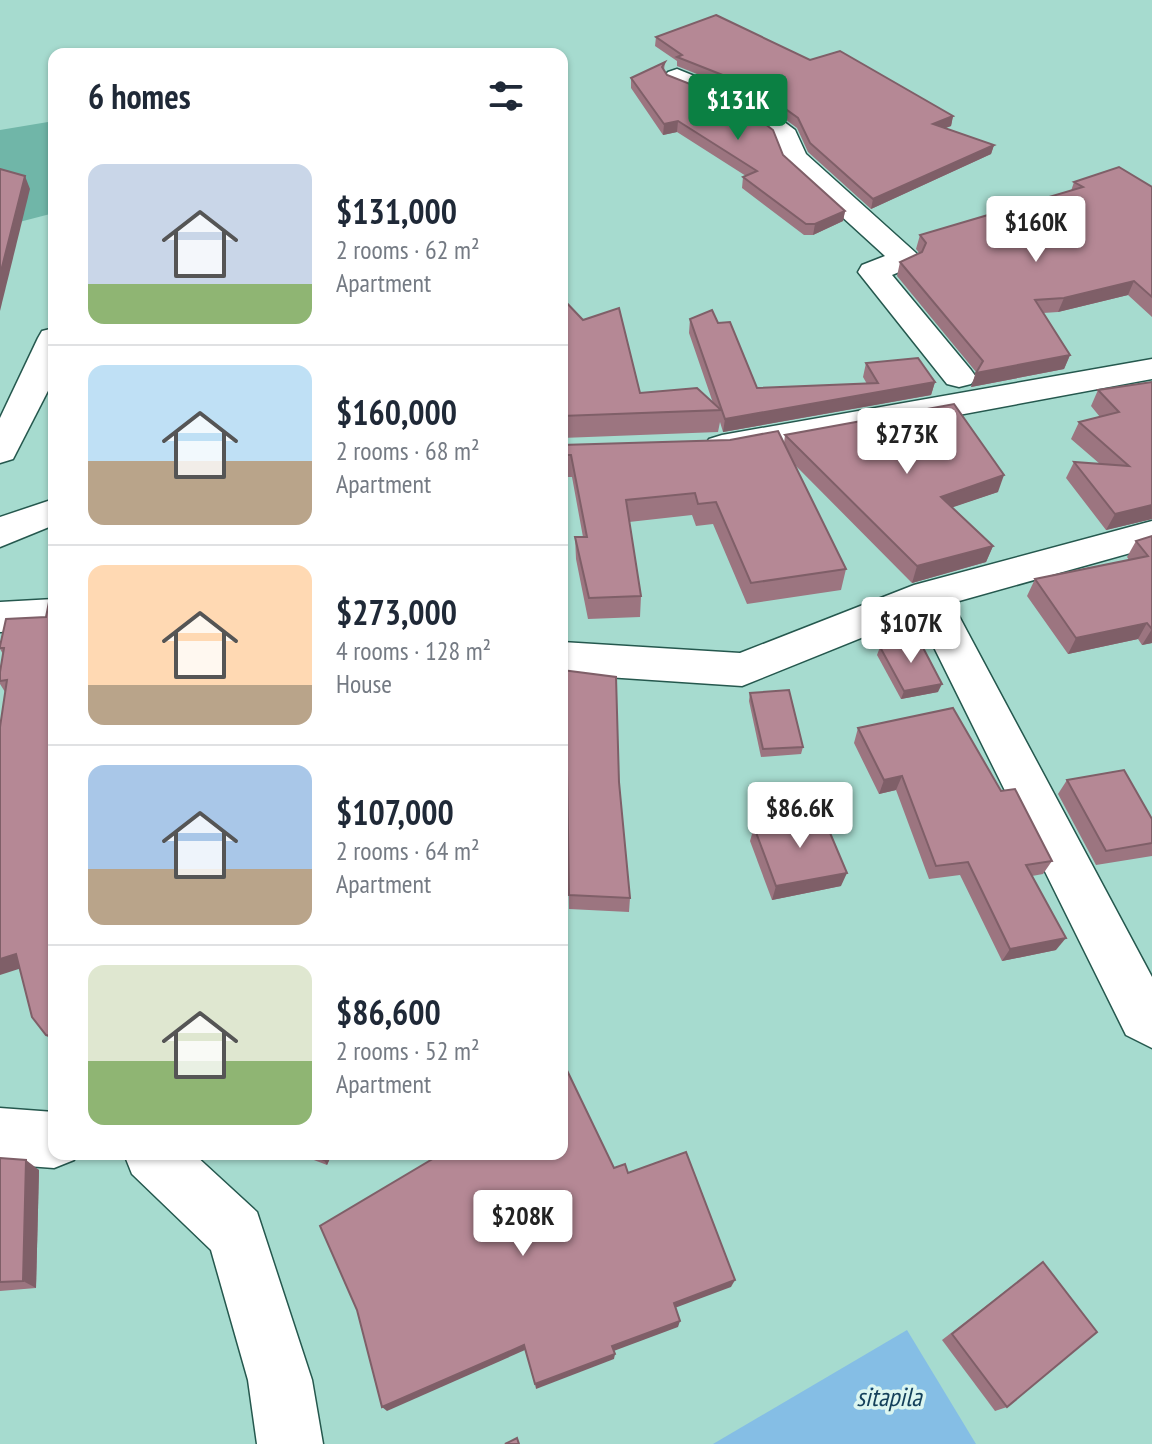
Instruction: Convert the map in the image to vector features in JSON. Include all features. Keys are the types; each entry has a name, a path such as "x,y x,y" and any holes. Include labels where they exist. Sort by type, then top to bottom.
{"street":[{"path":"677,77 747,106 786,136 793,157 905,259 873,272 959,377"},
{"path":"0,451 32,391 48,352"},
{"path":"682,448 727,447 1152,369"},
{"path":"0,534 25,520 48,514"},
{"path":"568,658 742,670 928,595 1152,534"},
{"path":"928,595 1145,1017 1152,1023"},
{"path":"0,617 48,614"},
{"path":"0,1136 48,1140"},
{"path":"158,1160 236,1233 280,1380 290,1444"}],"green space":[{"path":"48,122 48,215 0,227 0,130"}],"water":[{"name":"sitapila","path":"907,1330 976,1444 713,1444"}],"building":[{"path":"716,15 810,60 840,51 953,116 933,124 994,145 873,199 810,143 798,118 758,89 677,57 682,55 656,37"},
{"path":"665,62 662,67 667,75 738,103 773,130 783,155 845,211 815,224 806,224 743,177 757,171 678,121 664,124 631,78"},
{"path":"1119,167 1152,187 1152,297 1134,281 1064,298 1035,300 1070,355 976,373 983,361 900,262 922,252 926,243 920,235 1083,187 1074,182"},
{"path":"0,169 25,176 0,275"},
{"path":"568,304 583,320 619,308 640,393 697,388 721,410 568,416"},
{"path":"712,310 718,323 730,322 757,388 878,383 866,363 918,358 935,382 725,419 690,319"},
{"path":"1152,382 1152,505 1115,514 1074,462 1129,466 1079,422 1119,412 1098,390"},
{"path":"954,404 1004,475 941,497 993,546 917,566 785,435"},
{"path":"778,431 846,569 751,583 716,502 698,504 695,493 626,500 641,596 589,598 575,537 587,537 568,445 730,440"},
{"path":"1152,536 1152,629 1147,623 1076,638 1035,579 1148,556 1136,541"},
{"path":"48,607 48,1036 32,1017 16,954 0,959 0,727 7,680 0,681 4,648 0,646 6,619 46,617"},
{"path":"919,640 942,684 904,691 880,647"},
{"path":"568,671 616,677 619,782 630,898 569,895"},
{"path":"789,690 803,747 763,749 750,693"},
{"path":"953,708 1001,791 1015,789 1052,861 1026,865 1066,938 1010,949 968,862 936,866 902,776 884,780 858,728"},
{"path":"1124,770 1152,819 1152,843 1106,851 1067,780"},
{"path":"822,814 847,873 776,886 754,827"},
{"path":"568,1072 614,1168 625,1164 628,1173 686,1152 735,1280 674,1303 680,1321 612,1346 615,1354 535,1384 524,1345 382,1407 357,1310 320,1226 431,1160 568,1160"},
{"path":"0,1158 26,1160 23,1281 0,1282"},
{"path":"1043,1262 1097,1332 1007,1407 952,1334"},
{"path":"517,1438 519,1444 505,1444"}]}
